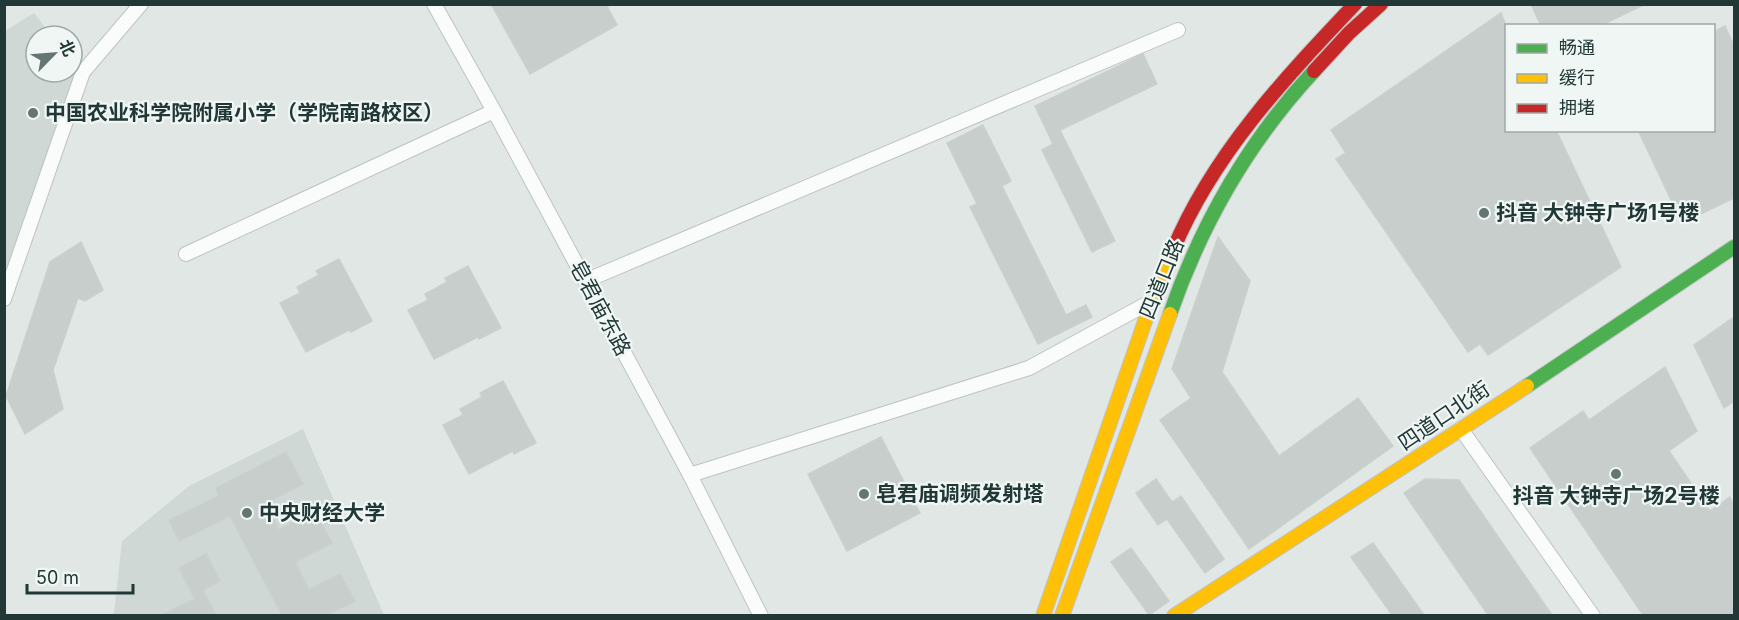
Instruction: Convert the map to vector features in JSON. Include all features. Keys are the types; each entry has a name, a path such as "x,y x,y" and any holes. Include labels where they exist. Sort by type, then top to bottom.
{"street":[{"path":"4,299 83,72 141,4"},
{"name":"皂君庙东路","path":"434,4 690,475 761,615"},
{"name":"四道口路","path":"1043,615 1152,301 1184,224 1229,149 1278,87 1355,4"},
{"name":"四道口路","path":"1062,615 1173,302 1220,199 1255,145 1302,84 1349,33 1381,4"},
{"path":"585,281 1178,30"},
{"path":"186,254 494,111"},
{"name":"四道口北街","path":"1174,615 1461,429 1734,247"},
{"path":"690,475 1029,368 1152,301"},
{"path":"1461,429 1593,615"}],"shaded area":[{"name":"中国农业科学院附属小学（学院南路校区）","path":"34,13 43,24 24,24 24,84 72,84 5,279 5,31"},
{"name":"中央财经大学","path":"303,429 384,615 110,616 114,613 122,541 189,486"}],"building":[{"path":"491,4 606,4 617,25 530,74"},
{"path":"1531,4 1645,4 1604,24 1540,24"},
{"name":"抖音 大钟寺广场1号楼","path":"1501,13 1505,24 1505,132 1557,132 1621,267 1488,355 1480,344 1468,352 1336,159 1346,153 1331,130"},
{"path":"1725,26 1734,46 1734,198 1682,223 1639,132 1715,132 1715,31"},
{"path":"1143,54 1157,84 1060,130 1115,241 1092,252 1042,150 1053,144 1035,106"},
{"path":"983,125 1011,181 1002,186 1066,315 1086,305 1092,317 1038,344 970,207 977,204 947,143"},
{"path":"1218,237 1250,281 1222,372 1279,456 1358,398 1393,446 1249,549 1160,420 1191,398 1172,369"},
{"path":"81,242 103,290 85,301 78,298 53,370 63,409 25,434 6,396 50,262"},
{"path":"339,259 372,321 306,352 280,303 300,293 297,287 319,275 316,271"},
{"path":"468,266 501,328 434,359 408,310 428,300 425,294 447,282 445,278"},
{"path":"1734,317 1734,401 1724,408 1694,345"},
{"name":"抖音 大钟寺广场2号楼","path":"1665,367 1697,431 1669,451 1710,511 1730,497 1734,506 1734,615 1643,615 1530,448 1583,411 1589,420"},
{"path":"503,381 536,443 514,454 513,451 469,474 443,425 463,415 460,409 482,397 480,393"},
{"name":"皂君庙调频发射塔","path":"881,437 920,513 847,551 808,474"},
{"path":"286,452 303,484 266,503 279,530 315,511 332,543 295,562 309,590 340,574 355,601 327,615 282,615 230,516 179,541 169,520 219,496 216,488"},
{"path":"1156,479 1172,502 1181,496 1224,559 1205,573 1167,519 1158,525 1136,493"},
{"path":"1425,479 1459,480 1552,615 1488,615 1404,493"},
{"path":"1373,543 1424,615 1392,615 1351,557"},
{"path":"1131,548 1169,601 1149,615 1111,562"},
{"path":"206,554 220,581 203,590 216,615 162,615 195,599 179,568"}],"traffic: fast":[{"path":"1170,314 1196,248 1229,185 1268,126 1314,71"},
{"path":"1527,386 1734,247"}],"traffic: slow":[{"path":"1043,616 1152,301 1173,250"},
{"path":"1062,616 1170,314"},
{"path":"1174,616 1527,386"}],"traffic: jam":[{"path":"1173,250 1208,181 1230,149 1277,89 1355,4"},
{"path":"1314,71 1349,33 1381,4"}],"place":[{"name":"中国农业科学院附属小学（学院南路校区）","path":"33,113"},
{"name":"抖音 大钟寺广场1号楼","path":"1484,213"},
{"name":"抖音 大钟寺广场2号楼","path":"1616,474"},
{"name":"皂君庙调频发射塔","path":"864,494"},
{"name":"中央财经大学","path":"247,513"}]}
